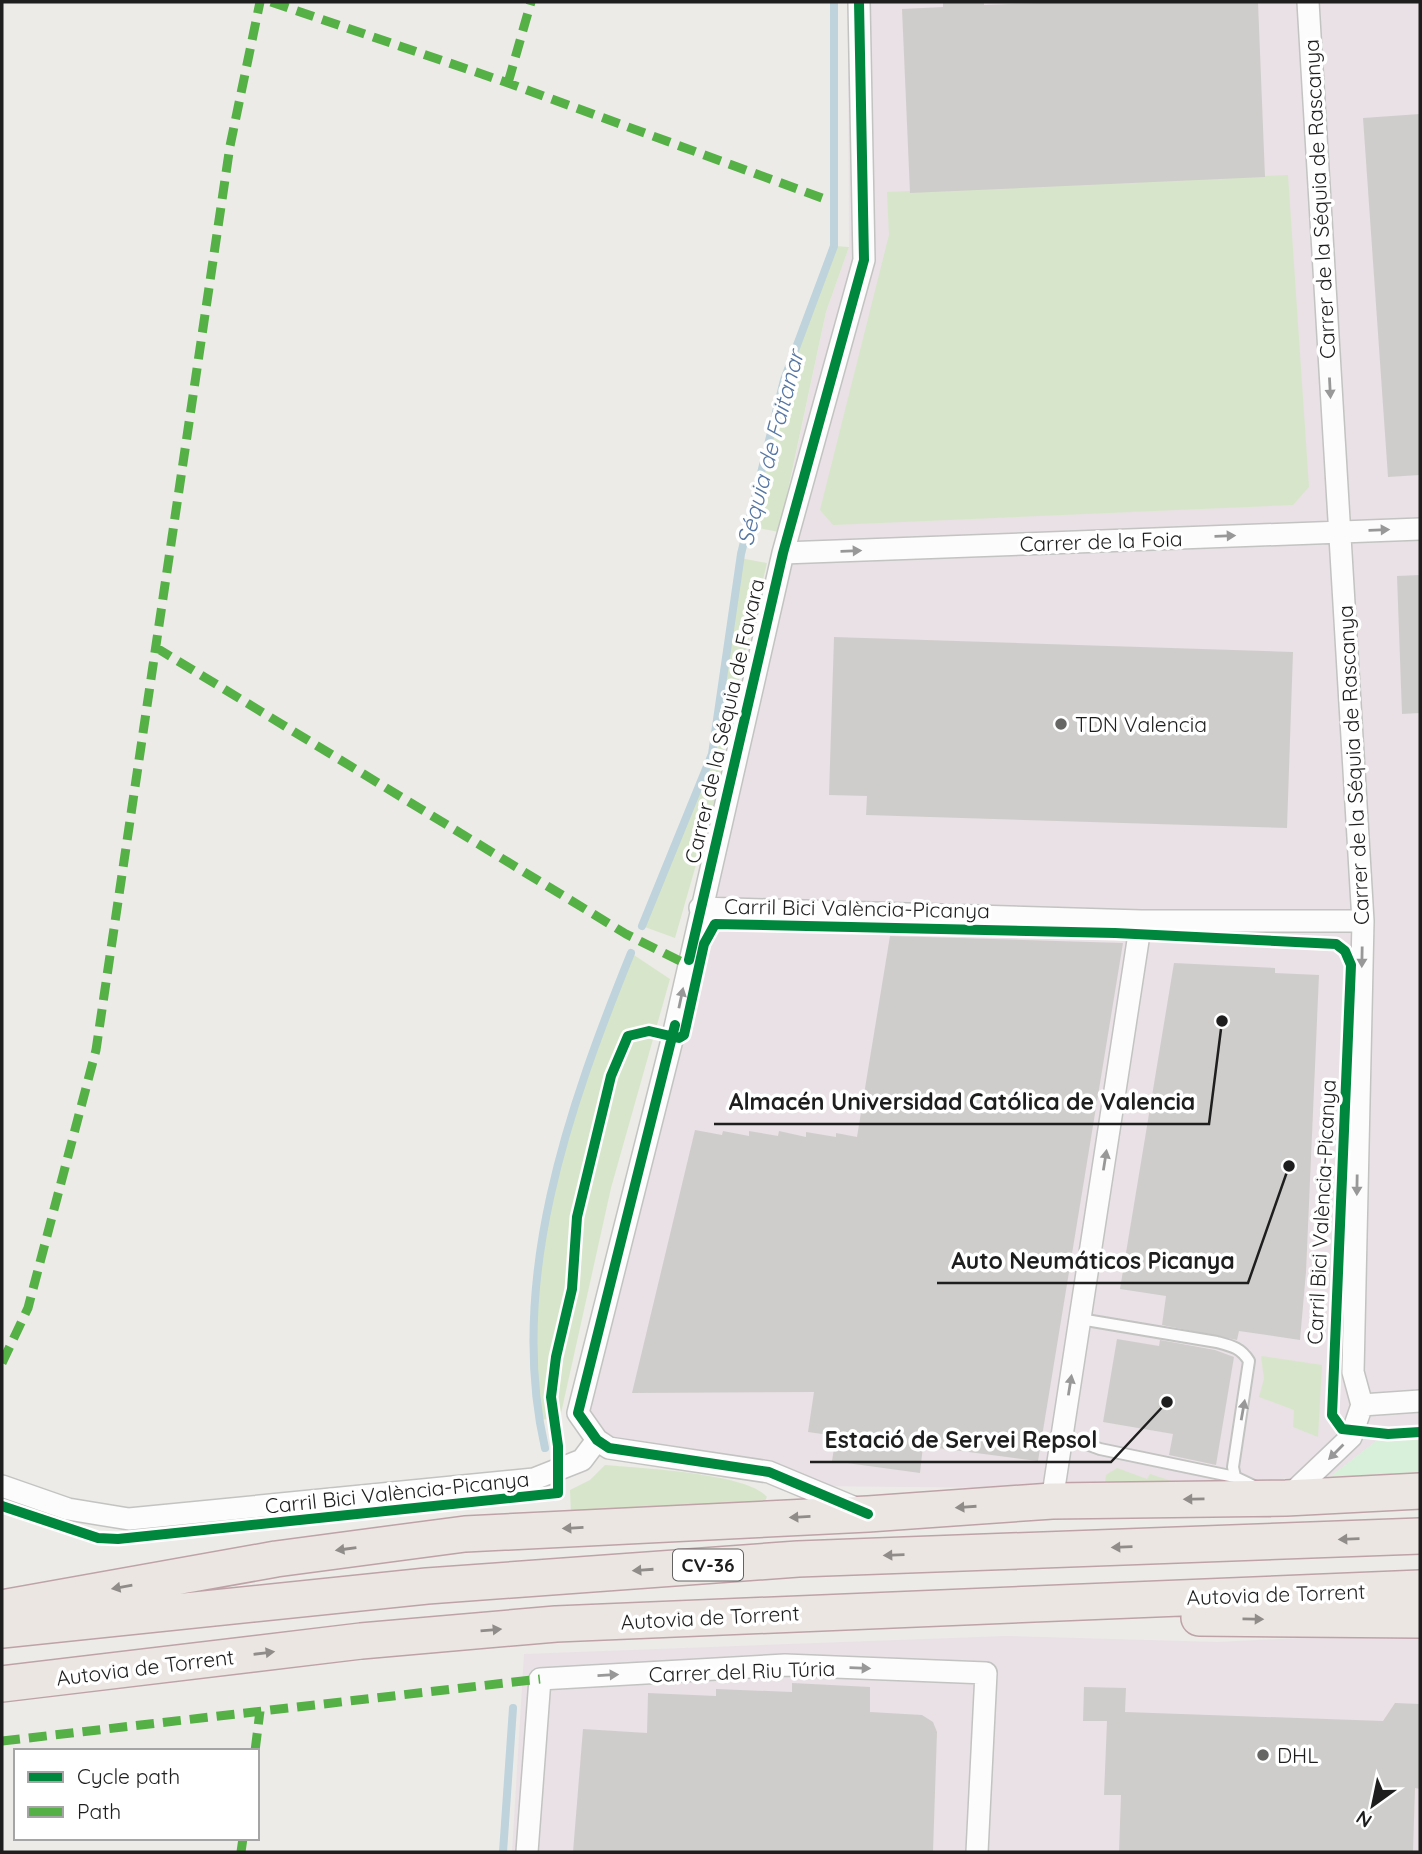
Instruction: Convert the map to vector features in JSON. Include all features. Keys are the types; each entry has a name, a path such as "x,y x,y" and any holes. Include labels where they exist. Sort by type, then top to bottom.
{"highway":[{"path":"2,1608 276,1559 465,1534 868,1514 1052,1501 1282,1498 1420,1491"},
{"name":"CV-36","path":"2,1630 427,1586 785,1560 1420,1536"},
{"name":"Autovia de Torrent","path":"2,1684 361,1641 556,1624 1420,1588"},
{"path":"842,1611 1420,1620"}],"street":[{"name":"Carrer de la Séquia de Favara","path":"597,1440 578,1413 673,1036 783,553 864,260 859,2"},
{"name":"Carrer de la Séquia de Rascanya","path":"1308,2 1363,921 1353,1372 1362,1405"},
{"name":"Carrer de la Foia","path":"783,553 1420,528"},
{"path":"700,908 1141,921 1363,921"},
{"path":"1052,1501 1141,921"},
{"path":"1282,1498 1351,1437 1362,1405 1420,1401"},
{"path":"2,1486 68,1509 129,1519 534,1479 582,1460 597,1440 609,1448 769,1472 868,1514"},
{"name":"Carrer del Riu Túria","path":"527,1852 540,1679 785,1665 986,1674 977,1852"}],"lane":[{"path":"1080,1319 1217,1342 1237,1347 1244,1354 1249,1361 1233,1467 1235,1477"},
{"path":"1062,1435 1100,1449 1235,1477 1282,1498"}],"shaded area":[{"path":"848,2 1420,2 1420,1428 1385,1434 1331,1476 1111,1489 807,1486 609,1448 578,1413 673,1036 826,312 849,247"},
{"path":"1420,1632 1420,1852 512,1852 524,1654 1006,1636 1217,1642"}],"green space":[{"path":"1288,175 1309,487 1293,505 833,525 820,510 889,235 887,192"},
{"path":"834,246 849,247 826,312 779,532 748,526 784,380"},
{"path":"740,558 767,563 729,722 718,788 675,938 642,926 712,754"},
{"path":"631,953 670,979 611,1188 560,1418 538,1420 535,1303 544,1225 575,1106"},
{"path":"1261,1356 1322,1365 1318,1437 1293,1427 1294,1410 1259,1397 1264,1379"},
{"path":"1420,1428 1420,1477 1334,1481 1331,1476 1385,1434"},
{"path":"605,1465 716,1477 756,1489 767,1497 763,1505 571,1514 570,1490 590,1480"},
{"path":"1117,1468 1147,1479 1150,1474 1187,1486 1111,1489 1105,1483 1106,1475"}],"building":[{"path":"943,2 984,2 984,5 1062,2 1258,2 1265,177 910,193 902,9 943,7"},
{"path":"1420,114 1420,475 1388,477 1363,118"},
{"path":"1420,575 1420,713 1402,714 1397,576"},
{"name":"TDN Valencia","path":"834,637 1293,652 1287,828 866,815 867,796 829,795"},
{"path":"890,936 1123,943 1038,1461 923,1446 920,1473 832,1461 836,1436 808,1432 814,1392 632,1393 695,1130 722,1135 723,1131 749,1136 749,1131 778,1136 779,1131 806,1137 806,1132 857,1137"},
{"path":"1174,963 1275,968 1275,973 1319,975 1306,1272 1300,1340 1239,1331 1237,1340 1162,1325 1166,1296 1120,1289"},
{"path":"1117,1339 1159,1346 1160,1340 1215,1350 1234,1357 1216,1465 1169,1455 1173,1434 1103,1422"},
{"path":"792,1683 870,1687 870,1712 922,1715 933,1722 937,1732 933,1852 573,1852 583,1729 647,1733 648,1693 716,1696 716,1689 792,1692"},
{"name":"DHL","path":"1084,1687 1126,1688 1125,1712 1383,1721 1395,1703 1420,1704 1420,1789 1415,1788 1413,1852 1119,1852 1121,1795 1104,1795 1107,1721 1083,1721"}],"waterway":[{"name":"Séquia de Faitanar","path":"642,926 712,754 741,554 784,380 834,246 834,2"},
{"name":"Séquia de Faitanar","path":"545,1448 535,1385 534,1322 539,1259 550,1196 567,1133 586,1072 631,953"},
{"name":"Séquia de Faitanar","path":"503,1852 513,1708"}],"marked path":[{"path":"2,1363 28,1308 96,1050 230,146 260,2"},
{"path":"271,2 508,83 822,198"},
{"path":"508,83 531,2"},
{"path":"155,647 626,934 688,965"},
{"path":"2,1741 540,1679"},
{"path":"255,1749 260,1711"},
{"path":"241,1852 243,1840"}],"cycle path":[{"path":"689,960 783,553 864,260 859,2"},
{"name":"Carril Bici València-Picanya","path":"2,1506 98,1538 118,1539 558,1493 558,1446 551,1397 556,1357 572,1289 577,1217 611,1076 628,1036 649,1031 679,1038 684,1035 704,944 715,924 1115,933 1336,944 1345,951 1351,965 1332,1415 1342,1429 1388,1434 1420,1432"},
{"path":"675,1025 578,1413 597,1440 609,1448 769,1472 868,1514"}],"place":[{"name":"TDN Valencia","path":"1061,724"},
{"name":"Almacén Universidad Católica de Valencia","path":"1222,1021"},
{"name":"Auto Neumáticos Picanya","path":"1289,1166"},
{"name":"Estació de Servei Repsol","path":"1167,1402"},
{"name":"DHL","path":"1263,1755"}]}
